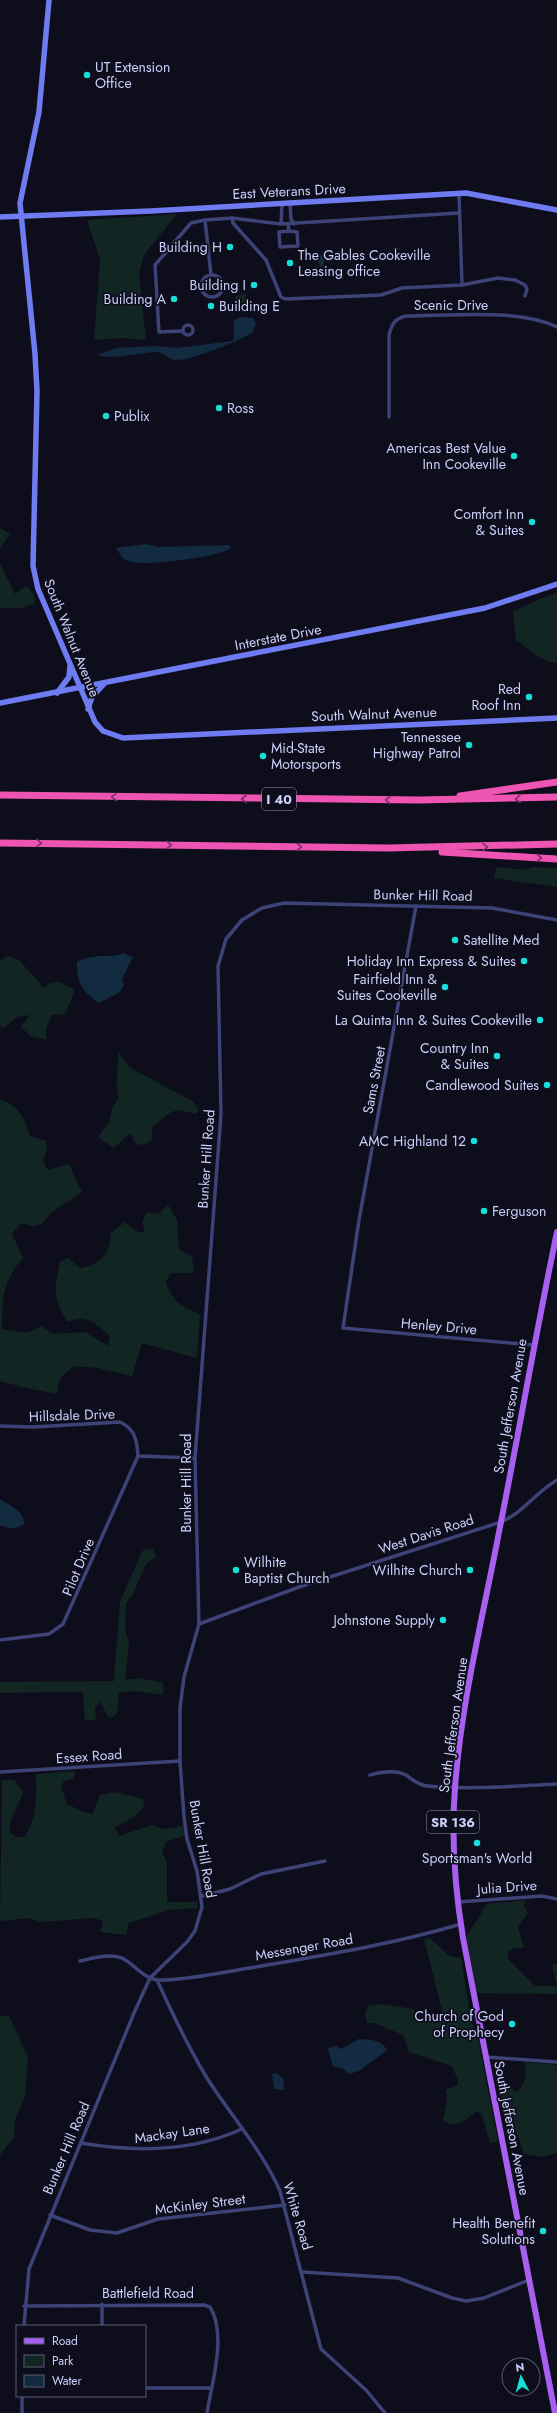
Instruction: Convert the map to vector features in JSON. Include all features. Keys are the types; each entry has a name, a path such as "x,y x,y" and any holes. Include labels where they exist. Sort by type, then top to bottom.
{"highway":[{"path":"419,800 482,794 557,782"},
{"name":"I 40","path":"0,795 419,800 557,797"},
{"path":"0,843 388,848 557,844"},
{"path":"388,848 557,859"}],"main road":[{"name":"South Jefferson Avenue","path":"554,2413 457,1902 454,1861 455,1787 467,1698 533,1345 557,1232"}],"street":[{"name":"South Walnut Avenue","path":"49,0 40,100 22,187 21,218 35,354 37,391 33,566 38,589 88,709 95,722 103,731 123,738 557,718"},
{"name":"East Veterans Drive","path":"0,217 21,218 459,193 486,195 557,210"},
{"path":"459,193 462,285"},
{"path":"290,203 291,218 294,224"},
{"path":"282,204 282,224"},
{"path":"183,331 159,332 155,265 191,223 205,220 232,218 294,224 459,213"},
{"path":"232,218 233,223 266,260 281,297 285,299 381,295 402,288 462,285 498,278 515,280 525,285 527,289 525,296"},
{"path":"205,220 211,275"},
{"path":"288,224 289,231"},
{"path":"289,231 297,232 298,246 280,247 279,232 289,231"},
{"path":"211,275 221,279 223,286 221,293 212,297 205,295 201,285 205,278 211,275"},
{"name":"Scenic Drive","path":"389,417 389,335 393,323 398,318 406,316 500,316 531,319 557,327"},
{"name":"Interstate Drive","path":"0,703 483,608 514,600 557,584"},
{"path":"57,693 69,677 69,662"},
{"path":"88,709 92,697 106,683"},
{"name":"Bunker Hill Road","path":"24,2325 24,2306 29,2269 50,2215 150,1978 187,1942 195,1931 200,1917 202,1896 187,1840 180,1761 181,1691 199,1624 195,1458 221,1114 218,966 226,939 249,914 272,905 492,908 557,920"},
{"name":"Sams Street","path":"343,1328 359,1220 416,906"},
{"name":"Henley Drive","path":"343,1328 533,1345"},
{"name":"Hillsdale Drive","path":"0,1426 33,1428 120,1422 128,1426 134,1433 138,1456"},
{"path":"138,1456 195,1458"},
{"name":"Pilot Drive","path":"0,1640 49,1634 63,1624 138,1456"},
{"name":"West Davis Road","path":"199,1624 302,1586 501,1522 520,1511 545,1487 557,1480"},
{"name":"Essex Road","path":"0,1772 180,1761"},
{"path":"370,1775 393,1772 405,1774 412,1781 426,1786 455,1787 557,1784"},
{"path":"202,1896 230,1889 261,1874 325,1861"},
{"name":"Julia Drive","path":"457,1902 542,1896 557,1899"},
{"name":"Messenger Road","path":"80,1961 103,1957 121,1958 150,1978 157,1980 222,1973 324,1955 429,1934 461,1924"},
{"name":"White Road","path":"157,1980 191,2050 274,2177 285,2205 315,2332 321,2349 366,2390 385,2413"},
{"path":"486,2057 557,2062"},
{"name":"Mackay Lane","path":"81,2143 130,2150 156,2149 201,2142 242,2130"},
{"name":"McKinley Street","path":"50,2215 90,2230 117,2233 158,2219 285,2205"},
{"path":"302,2272 398,2278 452,2298 466,2300 484,2298 529,2280"},
{"path":"102,2304 102,2325"},
{"name":"Battlefield Road","path":"24,2306 102,2304 204,2305 210,2307 216,2319 218,2329 207,2413"},
{"path":"146,2388 211,2388"},
{"path":"22,2397 22,2413"}],"green space":[{"path":"177,214 144,255 139,274 146,340 121,338 94,340 100,259 87,220"},
{"path":"245,293 248,302 235,304 236,296"},
{"path":"0,528 10,534 0,549"},
{"path":"0,564 15,594 26,586 34,594 35,604 21,608 0,608"},
{"path":"557,592 557,663 546,661 516,640 513,611"},
{"path":"496,867 525,870 532,867 557,868 557,887 494,878"},
{"path":"7,956 19,960 44,988 50,983 60,982 75,990 65,1014 52,1015 46,1029 47,1040 32,1037 21,1027 30,1015 17,1017 2,1029 0,1024 0,961"},
{"path":"118,1051 129,1067 192,1101 198,1107 197,1114 179,1110 171,1112 152,1127 152,1140 146,1144 139,1145 133,1140 132,1134 126,1136 113,1148 98,1137 109,1122 113,1106 119,1098 117,1080"},
{"path":"0,1100 12,1105 16,1109 26,1124 30,1136 46,1141 47,1149 43,1161 48,1170 69,1164 82,1192 52,1212 42,1224 32,1226 21,1223 12,1234 23,1258 7,1283 3,1299 2,1329 28,1333 41,1326 54,1334 85,1332 108,1346 110,1336 96,1324 86,1319 68,1322 63,1314 57,1300 56,1293 56,1279 60,1262 68,1258 80,1268 93,1265 106,1253 109,1247 110,1234 125,1222 139,1233 145,1231 142,1222 146,1213 158,1214 168,1205 177,1220 179,1250 192,1256 194,1273 171,1273 166,1282 171,1294 178,1302 188,1309 200,1314 197,1358 142,1343 132,1376 98,1368 74,1366 60,1378 57,1394 0,1381"},
{"path":"153,1549 156,1557 146,1564 133,1594 126,1603 125,1629 129,1643 125,1680 140,1678 163,1683 163,1695 136,1691 119,1693 117,1714 109,1718 100,1702 95,1708 96,1720 85,1720 83,1692 0,1693 0,1682 114,1681 120,1601 143,1550"},
{"path":"76,1771 73,1779 64,1781 61,1786 67,1805 93,1814 100,1795 115,1792 143,1799 144,1807 134,1817 115,1827 119,1836 152,1825 164,1829 183,1826 185,1835 166,1842 162,1851 167,1863 167,1902 197,1902 198,1908 169,1910 129,1923 126,1935 100,1932 103,1921 94,1918 41,1922 29,1918 0,1921 2,1780 14,1780 23,1792 12,1817 10,1833 16,1837 24,1837 32,1823 34,1816 36,1774"},
{"path":"525,1900 524,1907 528,1913 518,1927 524,1948 514,1948 508,1952 508,1959 535,1986 557,1986 557,1994 476,1993 466,1937 487,1904"},
{"path":"430,1938 449,1956 461,1958 472,2024 477,2033 498,2141 490,2143 482,2115 477,2111 461,2123 449,2124 443,2120 447,2101 446,2090 458,2085 452,2066 409,2052 403,2035 374,2023 367,2023 365,2014 368,2006 383,2004 413,2009 421,2021 433,2022 440,2019 442,2010 424,1939"},
{"path":"557,1964 557,1986 552,1965"},
{"path":"0,2016 9,2016 28,2057 25,2096 15,2120 14,2137 0,2155"},
{"path":"524,2062 557,2065 557,2153 542,2157 524,2154 516,2131 499,2101 495,2071 501,2076 503,2083 517,2092 525,2078 526,2070"}],"water":[{"path":"326,255 323,266 320,267 319,263 314,260 313,256"},
{"path":"240,317 253,318 256,323 252,333 227,345 193,357 174,360 157,352 116,357 97,355 116,348 156,346 176,348 232,341 234,338 234,321"},
{"path":"146,544 159,547 229,545 231,547 227,550 205,556 148,563 136,563 123,559 116,548"},
{"path":"123,953 133,957 122,979 124,984 120,992 99,1003 89,995 79,981 77,962 91,957 114,956"},
{"path":"0,1499 19,1512 24,1519 24,1524 12,1528 0,1525"},
{"path":"359,2039 378,2042 385,2046 387,2050 359,2071 349,2074 342,2068 333,2067 328,2048 336,2046 341,2049"},
{"path":"276,2073 283,2078 284,2090 274,2089 272,2074"}],"place":[{"name":"UT Extension Office","path":"87,75"},
{"name":"Building H","path":"230,247"},
{"name":"The Gables Cookeville Leasing office","path":"290,263"},
{"name":"Building I","path":"254,285"},
{"name":"Building A","path":"174,299"},
{"name":"Building E","path":"211,306"},
{"name":"Ross","path":"219,408"},
{"name":"Publix","path":"106,416"},
{"name":"Americas Best Value Inn Cookeville","path":"514,456"},
{"name":"Comfort Inn & Suites","path":"532,522"},
{"name":"Red Roof Inn","path":"529,697"},
{"name":"Tennessee Highway Patrol","path":"469,745"},
{"name":"Mid-State Motorsports","path":"263,756"},
{"name":"Satellite Med","path":"455,940"},
{"name":"Holiday Inn Express & Suites","path":"524,961"},
{"name":"Fairfield Inn & Suites Cookeville","path":"445,987"},
{"name":"La Quinta Inn & Suites Cookeville","path":"540,1020"},
{"name":"Country Inn & Suites","path":"497,1056"},
{"name":"Candlewood Suites","path":"547,1085"},
{"name":"AMC Highland 12","path":"474,1141"},
{"name":"Ferguson","path":"484,1211"},
{"name":"Wilhite Baptist Church","path":"236,1570"},
{"name":"Wilhite Church","path":"470,1570"},
{"name":"Johnstone Supply","path":"443,1620"},
{"name":"Sportsman's World","path":"477,1843"},
{"name":"Church of God of Prophecy","path":"512,2024"},
{"name":"Health Benefit Solutions","path":"543,2231"}]}
